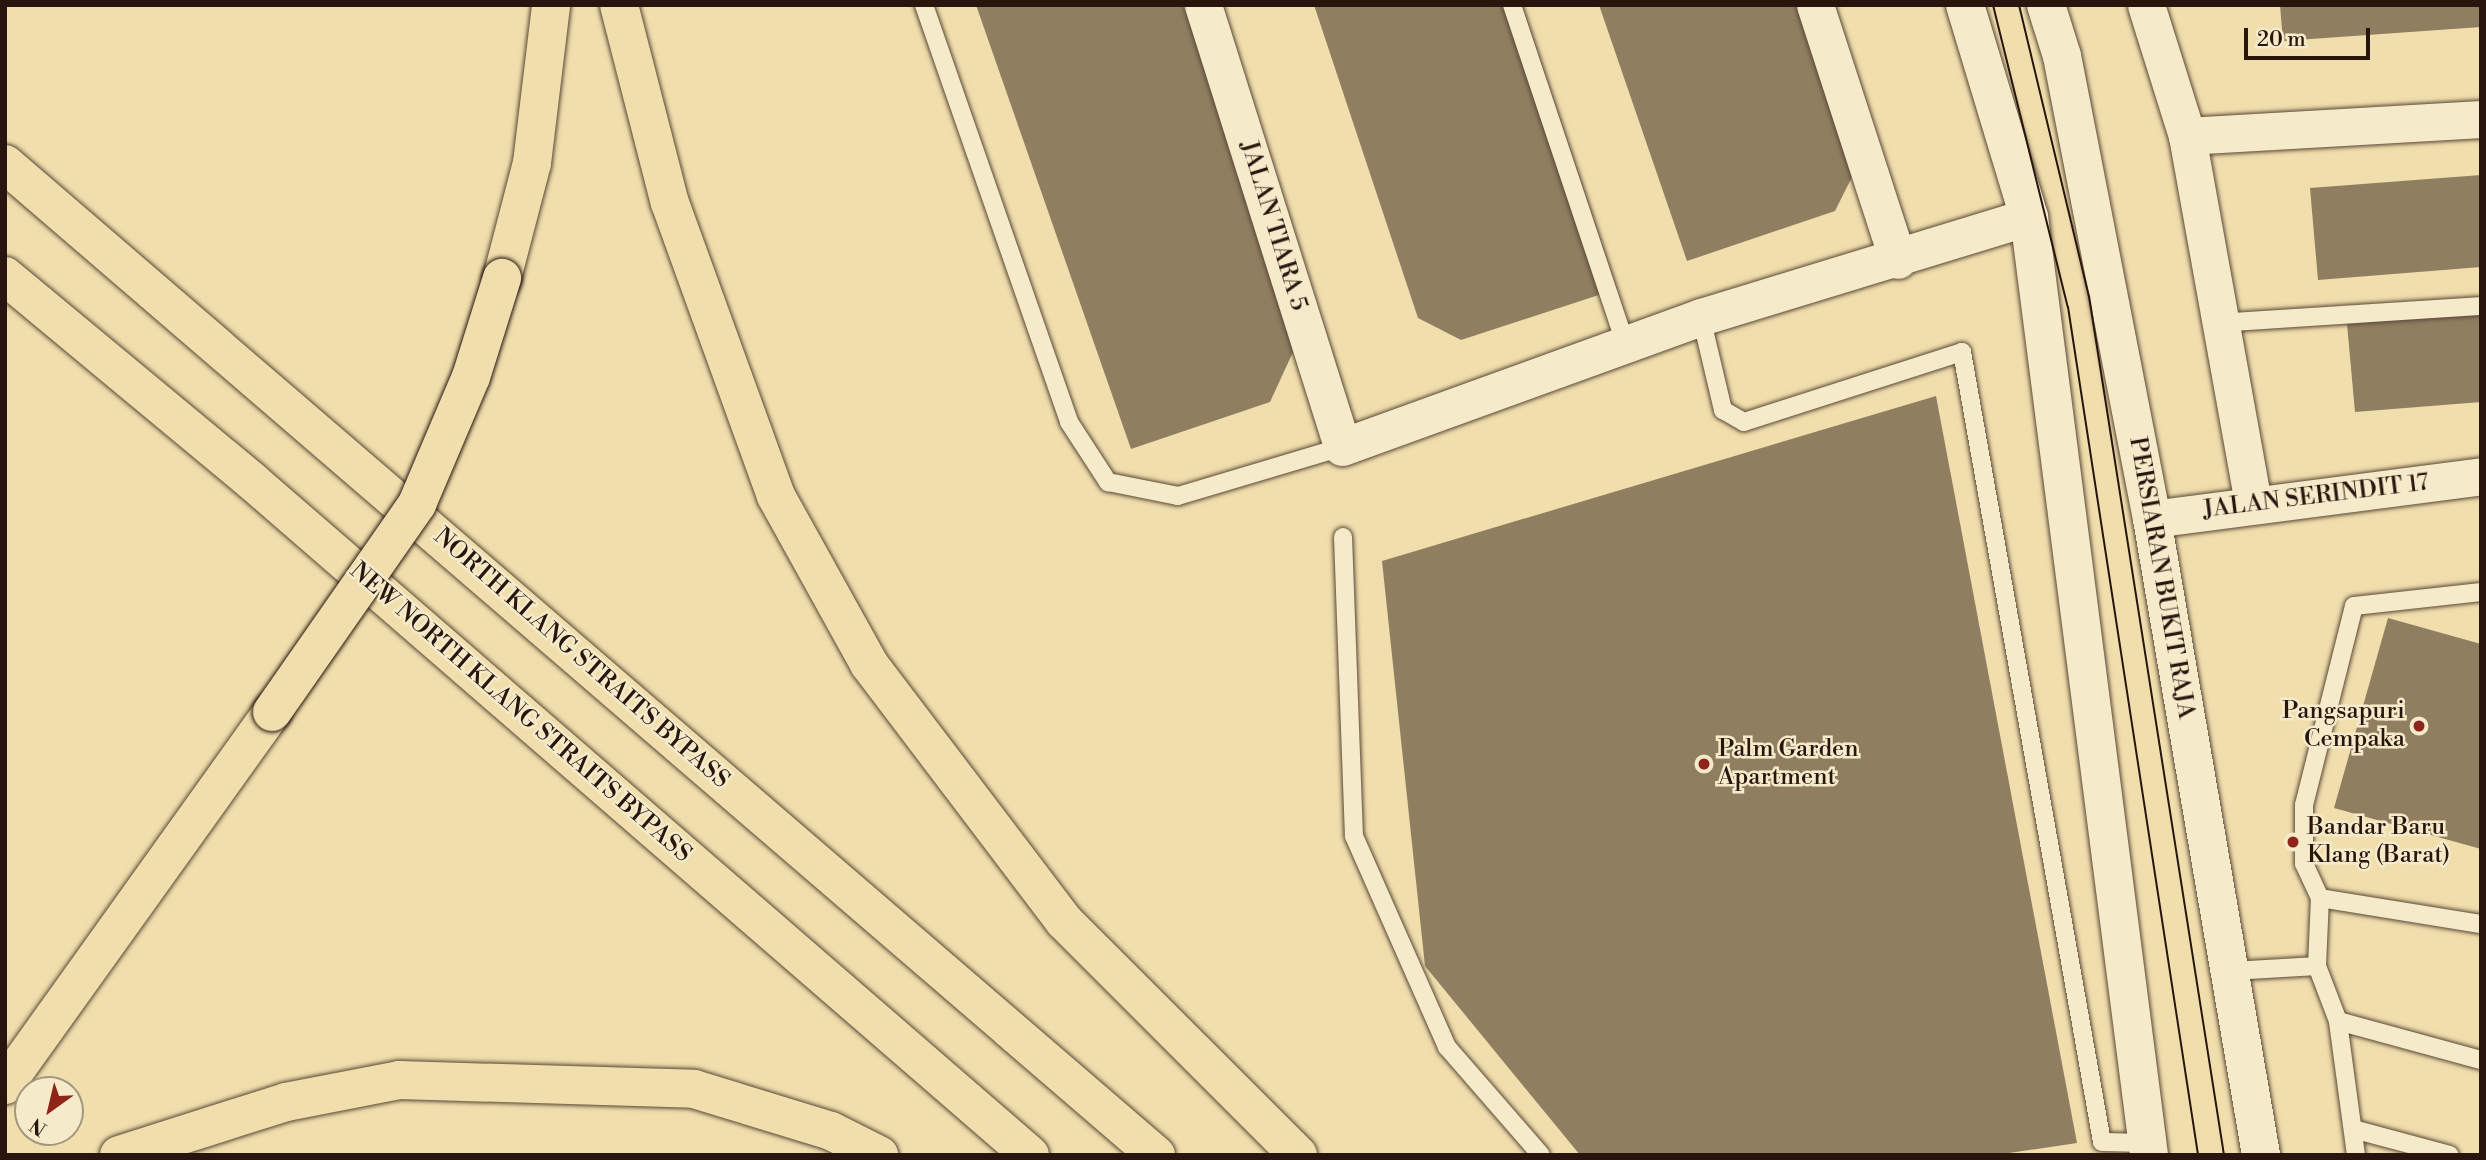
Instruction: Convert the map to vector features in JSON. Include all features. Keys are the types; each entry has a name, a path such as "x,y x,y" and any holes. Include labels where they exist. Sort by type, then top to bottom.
{"highway":[{"path":"5,1085 272,712 417,503 471,377 502,278 532,163 551,5"},
{"path":"619,5 670,203 776,496 869,664 1064,921 1298,1155"},
{"name":"NORTH KLANG STRAITS BYPASS","path":"5,164 1156,1155"},
{"name":"NEW NORTH KLANG STRAITS BYPASS","path":"14,288 263,491 1030,1155"},
{"path":"119,1155 286,1102 399,1080 437,1080 694,1089 831,1131 879,1155"}],"main road":[{"path":"1965,5 2029,217 2148,1149"},
{"name":"PERSIARAN BUKIT RAJA","path":"2046,5 2062,55 2152,519 2232,971 2261,1155"}],"street":[{"name":"JALAN TIARA 5","path":"1203,5 1342,447"},
{"path":"1815,5 1898,260"},
{"path":"2146,5 2188,136 2218,323 2252,504"},
{"path":"2188,136 2481,119"},
{"path":"1342,447 1701,317 1898,260 2029,217"},
{"name":"JALAN SERINDIT 17","path":"2152,519 2481,476"}],"lane":[{"path":"924,5 1069,422 1108,482 1178,496 1342,447"},
{"path":"1512,5 1625,343"},
{"path":"2218,323 2481,306"},
{"path":"1701,317 1723,410 1744,422 1962,352 2102,1142 2148,1149"},
{"path":"1343,537 1354,835 1447,1046 1541,1155"},
{"path":"2356,1155 2338,1021 2317,966 2320,898 2304,864 2304,805 2354,606 2481,592"},
{"path":"2320,898 2481,924"},
{"path":"2232,971 2317,966"},
{"path":"2338,1021 2481,1060"},
{"path":"2353,1129 2450,1155"}],"building":[{"path":"976,5 1183,5 1299,339 1270,402 1131,449"},
{"path":"1314,5 1522,5 1617,289 1461,340 1418,318"},
{"path":"1599,5 1808,5 1861,159 1835,211 1687,261"},
{"path":"2280,5 2481,5 2481,27 2283,41"},
{"path":"2481,175 2481,267 2318,280 2310,188"},
{"path":"2481,313 2481,402 2355,412 2347,324"},
{"name":"Palm Garden Apartment","path":"1936,396 2077,1143 1996,1155 1580,1155 1425,966 1382,561"},
{"name":"Pangsapuri Cempaka","path":"2388,618 2481,644 2481,849 2334,808"}],"tram line":[{"path":"1993,5 2068,307 2198,1155"},
{"path":"2019,5 2089,296 2224,1155"}],"place":[{"name":"Pangsapuri Cempaka","path":"2419,726"},
{"name":"Palm Garden Apartment","path":"1704,764"},
{"name":"Bandar Baru Klang (Barat)","path":"2293,842"}]}
